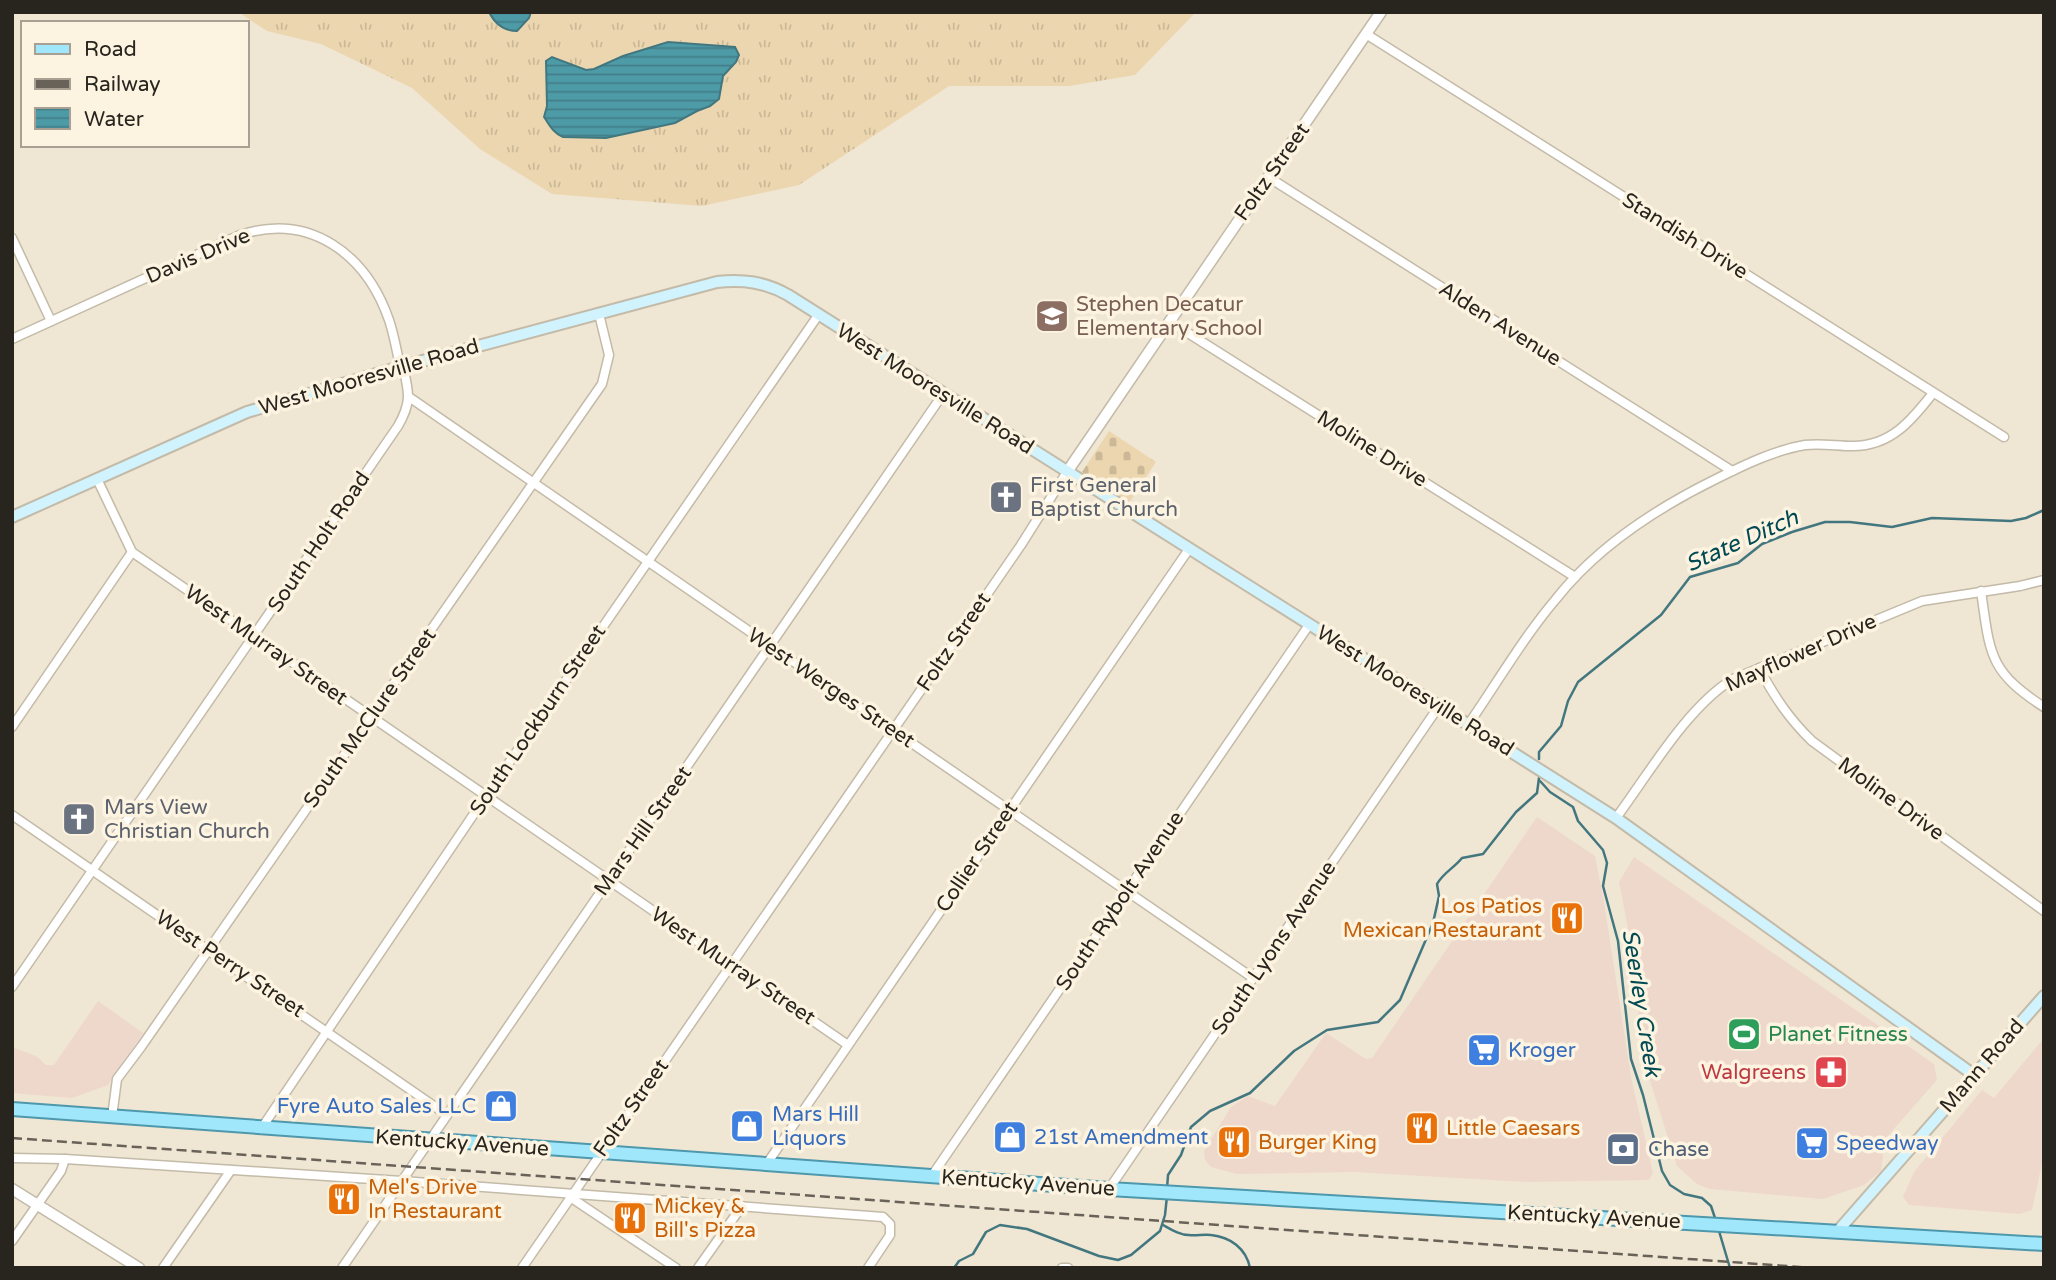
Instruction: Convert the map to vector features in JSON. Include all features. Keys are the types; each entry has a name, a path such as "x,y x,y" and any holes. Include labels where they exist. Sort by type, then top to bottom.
{"main road":[{"name":"West Mooresville Road","path":"12,517 238,415 402,367 717,282 737,280 760,283 776,288 819,314 1616,818 1974,1075"},
{"name":"Mann Road","path":"1837,1232 2044,996"},
{"name":"Kentucky Avenue","path":"12,1109 1109,1189 2044,1244"}],"street":[{"name":"Foltz Street","path":"522,1268 1021,545 1067,472 1381,12"},
{"name":"Standish Drive","path":"1366,34 2004,437"},
{"name":"Alden Avenue","path":"1268,177 1732,471"},
{"name":"Davis Drive","path":"12,339 240,235 261,229 292,229 326,239 343,251 362,271 389,320 402,367"},
{"path":"12,238 51,321"},
{"name":"South McClure Street","path":"112,1117 117,1079 603,382 609,355 599,314"},
{"name":"South Lockburn Street","path":"261,1129 486,796 819,314"},
{"name":"Moline Drive","path":"1169,321 1575,577"},
{"path":"402,367 409,397"},
{"path":"1468,725 1545,612 1575,577 1616,542 1659,511 1732,471 1796,447 1808,444 1862,446 1888,438 1910,422 1933,393"},
{"name":"Mars Hill Street","path":"342,1268 943,394"},
{"name":"West Werges Street","path":"409,397 1253,978"},
{"name":"South Holt Road","path":"12,986 398,426 408,409 409,397"},
{"name":"West Murray Street","path":"97,479 132,552 848,1045"},
{"name":"Collier Street","path":"766,1165 1189,549"},
{"path":"12,727 132,552"},
{"name":"Mayflower Drive","path":"1616,818 1703,702 1725,684 1914,604 2044,580"},
{"path":"1981,591 1988,641 2000,670 2015,688 2044,707"},
{"name":"South Rybolt Avenue","path":"931,1177 1309,625"},
{"name":"Moline Drive","path":"1759,668 1792,722 1812,741 2044,911"},
{"name":"South Lyons Avenue","path":"1109,1189 1439,706"},
{"name":"West Perry Street","path":"12,815 447,1115"},
{"path":"12,1158 65,1159 402,1181 883,1217 890,1224 890,1235 868,1268"},
{"path":"12,1241 61,1171 65,1159"},
{"path":"163,1268 231,1170"},
{"path":"12,1189 139,1268"},
{"path":"571,1195 676,1268"},
{"path":"698,1268 742,1206"}],"shaded area":[{"path":"1537,817 1595,856 1631,1077 1653,1173 1649,1180 1526,1182 1354,1172 1237,1174 1211,1167 1205,1160 1204,1151 1231,1107 1248,1096 1275,1106 1326,1033 1366,1059 1372,1058"},
{"path":"1634,857 1934,1064 1937,1080 1885,1139 1881,1171 1864,1185 1823,1199 1710,1189 1697,1184 1677,1166 1639,1046 1638,979 1619,882"},
{"path":"98,1001 143,1033 108,1085 72,1098 12,1093 12,1047 36,1056 46,1065 54,1065"},
{"path":"2044,1038 2044,1154 2032,1210 2019,1214 1909,1205 1903,1197 1914,1172 1982,1090 1994,1098"}],"green space":[{"path":"238,12 1196,12 1135,75 1069,86 949,86 799,185 702,206 552,194 480,149 412,88 321,44 267,31"},
{"path":"1109,431 1156,462 1129,503 1082,472"}],"water":[{"path":"489,12 531,12 517,31 500,26"},
{"path":"668,42 735,47 739,55 723,76 719,99 710,106 675,123 606,138 563,137 554,131 544,117 547,106 546,61 552,57 586,70 594,69 623,56"}],"waterway":[{"name":"State Ditch","path":"1539,759 1539,752 1561,726 1568,701 1578,682 1661,615 1690,577 1738,563 1762,544 1825,522 1892,527 1932,518 2011,521 2044,510"},
{"name":"State Ditch","path":"1167,1189 1168,1175 1181,1155 1191,1127 1210,1111 1250,1093 1294,1051 1327,1030 1378,1022 1400,1000 1433,923 1439,896 1437,884 1462,858 1483,854 1516,812 1537,793 1539,778"},
{"name":"Seerley Creek","path":"1540,781 1550,792 1573,807 1578,821 1603,850 1607,863 1603,886 1618,941 1631,1059 1662,1171 1670,1185 1684,1194 1702,1198 1711,1206 1716,1221"},
{"name":"State Ditch","path":"954,1268 959,1261 973,1254 986,1232 1000,1225 1027,1229 1099,1256 1118,1260 1131,1255 1160,1231 1167,1196"},
{"path":"1163,1225 1182,1234 1225,1238 1241,1249 1250,1268"},
{"name":"Seerley Creek","path":"1719,1231 1730,1268"}],"railway":[{"path":"12,1138 1814,1268"}],"place":[{"name":"Stephen Decatur Elementary School","path":"1052,316"},
{"name":"First General Baptist Church","path":"1006,497"},
{"name":"Mars View Christian Church","path":"79,819"},
{"name":"Los Patios Mexican Restaurant","path":"1567,918"},
{"name":"Planet Fitness","path":"1744,1034"},
{"name":"Kroger","path":"1484,1050"},
{"name":"Walgreens","path":"1831,1072"},
{"name":"Fyre Auto Sales LLC","path":"501,1106"},
{"name":"Mars Hill Liquors","path":"747,1126"},
{"name":"Little Caesars","path":"1422,1128"},
{"name":"21st Amendment","path":"1010,1137"},
{"name":"Burger King","path":"1234,1142"},
{"name":"Speedway","path":"1812,1143"},
{"name":"Chase","path":"1623,1149"},
{"name":"Mel's Drive In Restaurant","path":"344,1199"},
{"name":"Mickey & Bill's Pizza","path":"630,1218"}]}
